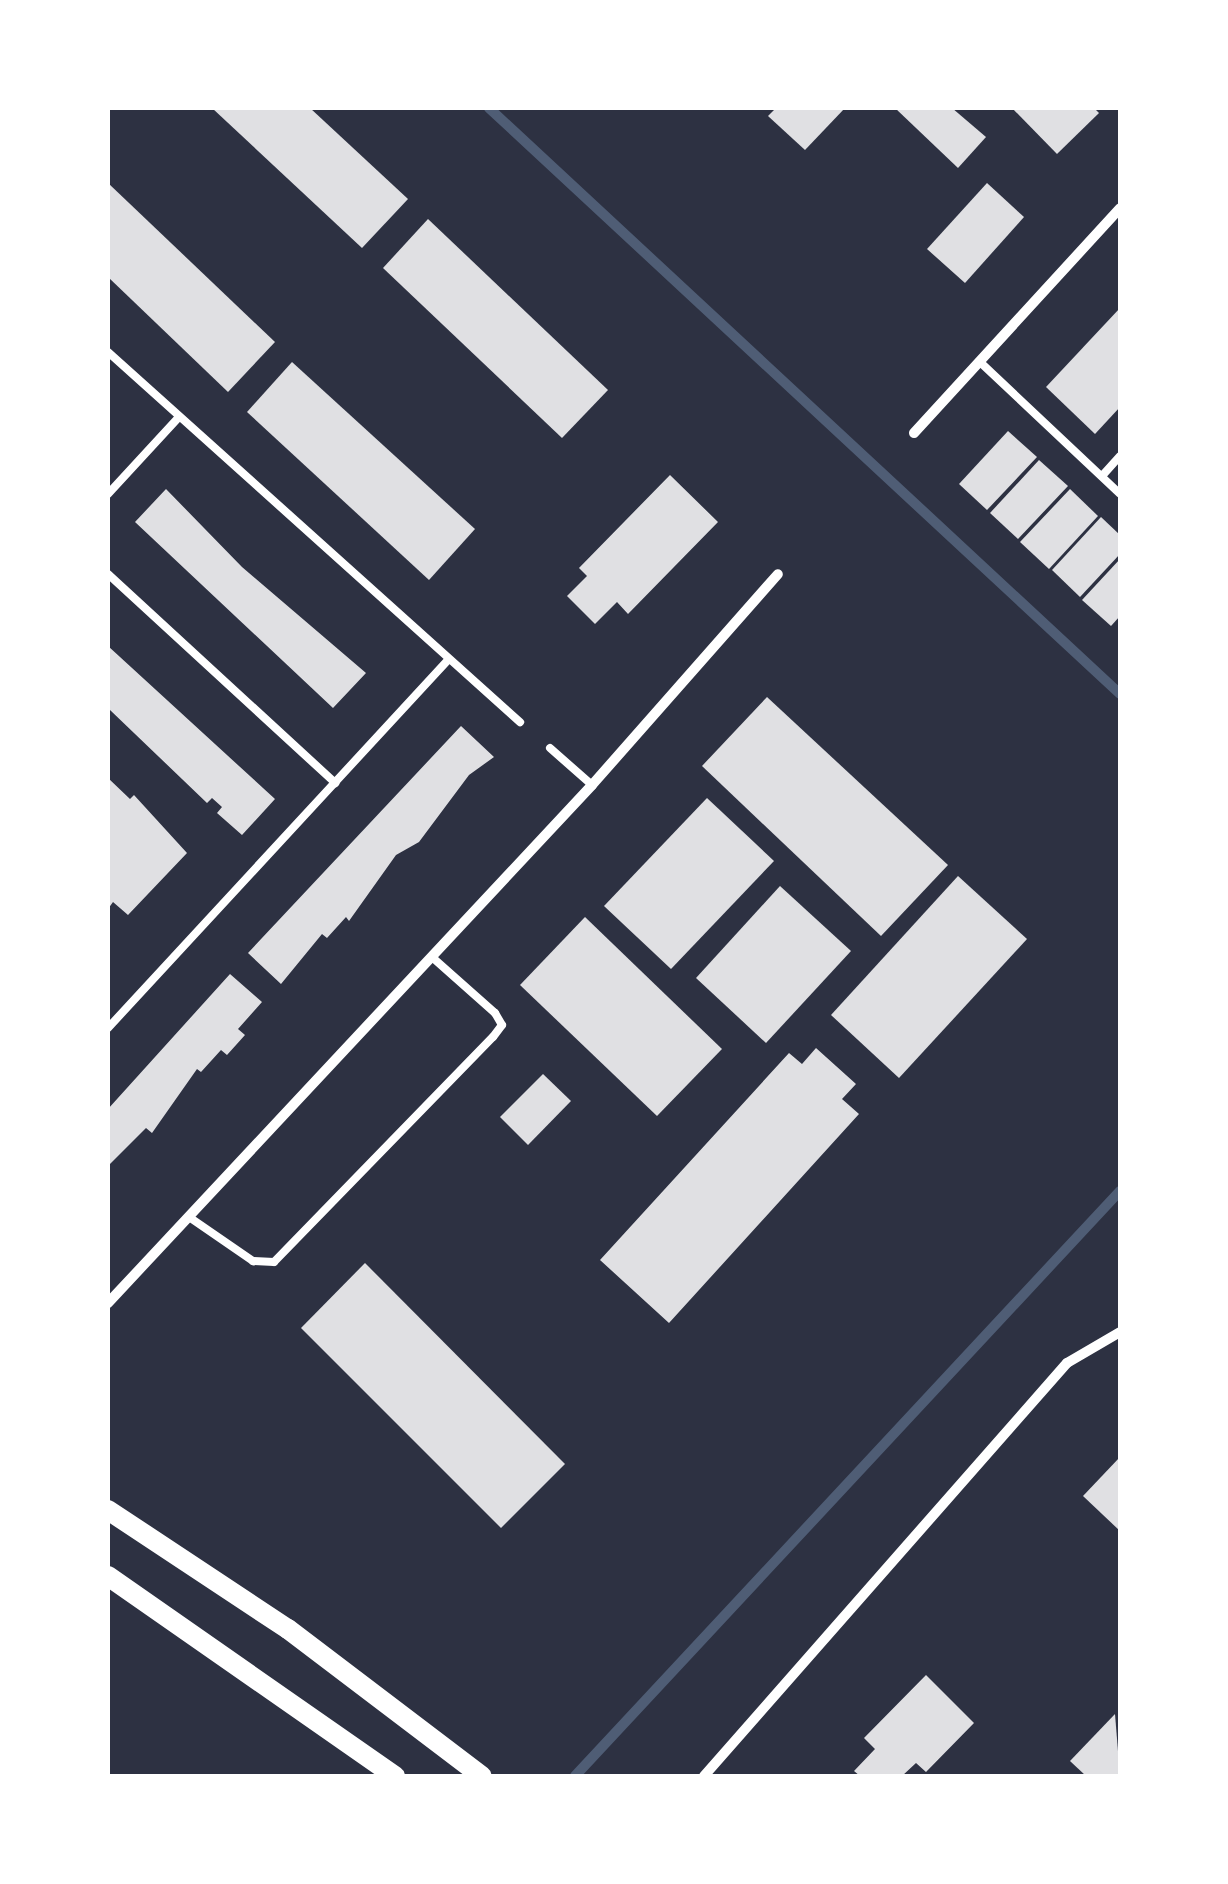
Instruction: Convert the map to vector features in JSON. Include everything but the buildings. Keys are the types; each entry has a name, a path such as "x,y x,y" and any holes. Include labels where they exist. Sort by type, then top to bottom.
{"main road":[{"path":"108,1510 288,1628 480,1775"},
{"path":"108,1576 395,1776"}],"street":[{"path":"914,433 1120,208"},
{"path":"108,1303 592,785 778,574"},
{"path":"704,1776 1067,1363 1120,1332"}],"lane":[{"path":"108,352 520,722"},
{"path":"980,362 1120,494"},
{"path":"108,494 179,417"},
{"path":"1102,476 1120,456"},
{"path":"108,574 335,784"},
{"path":"108,1028 448,659"},
{"path":"550,748 592,785"},
{"path":"189,1216 252,1261 274,1262 493,1037 502,1025 495,1014 432,957"}],"waterway":[{"path":"489,108 1120,694"},
{"path":"575,1776 1120,1191"}]}
